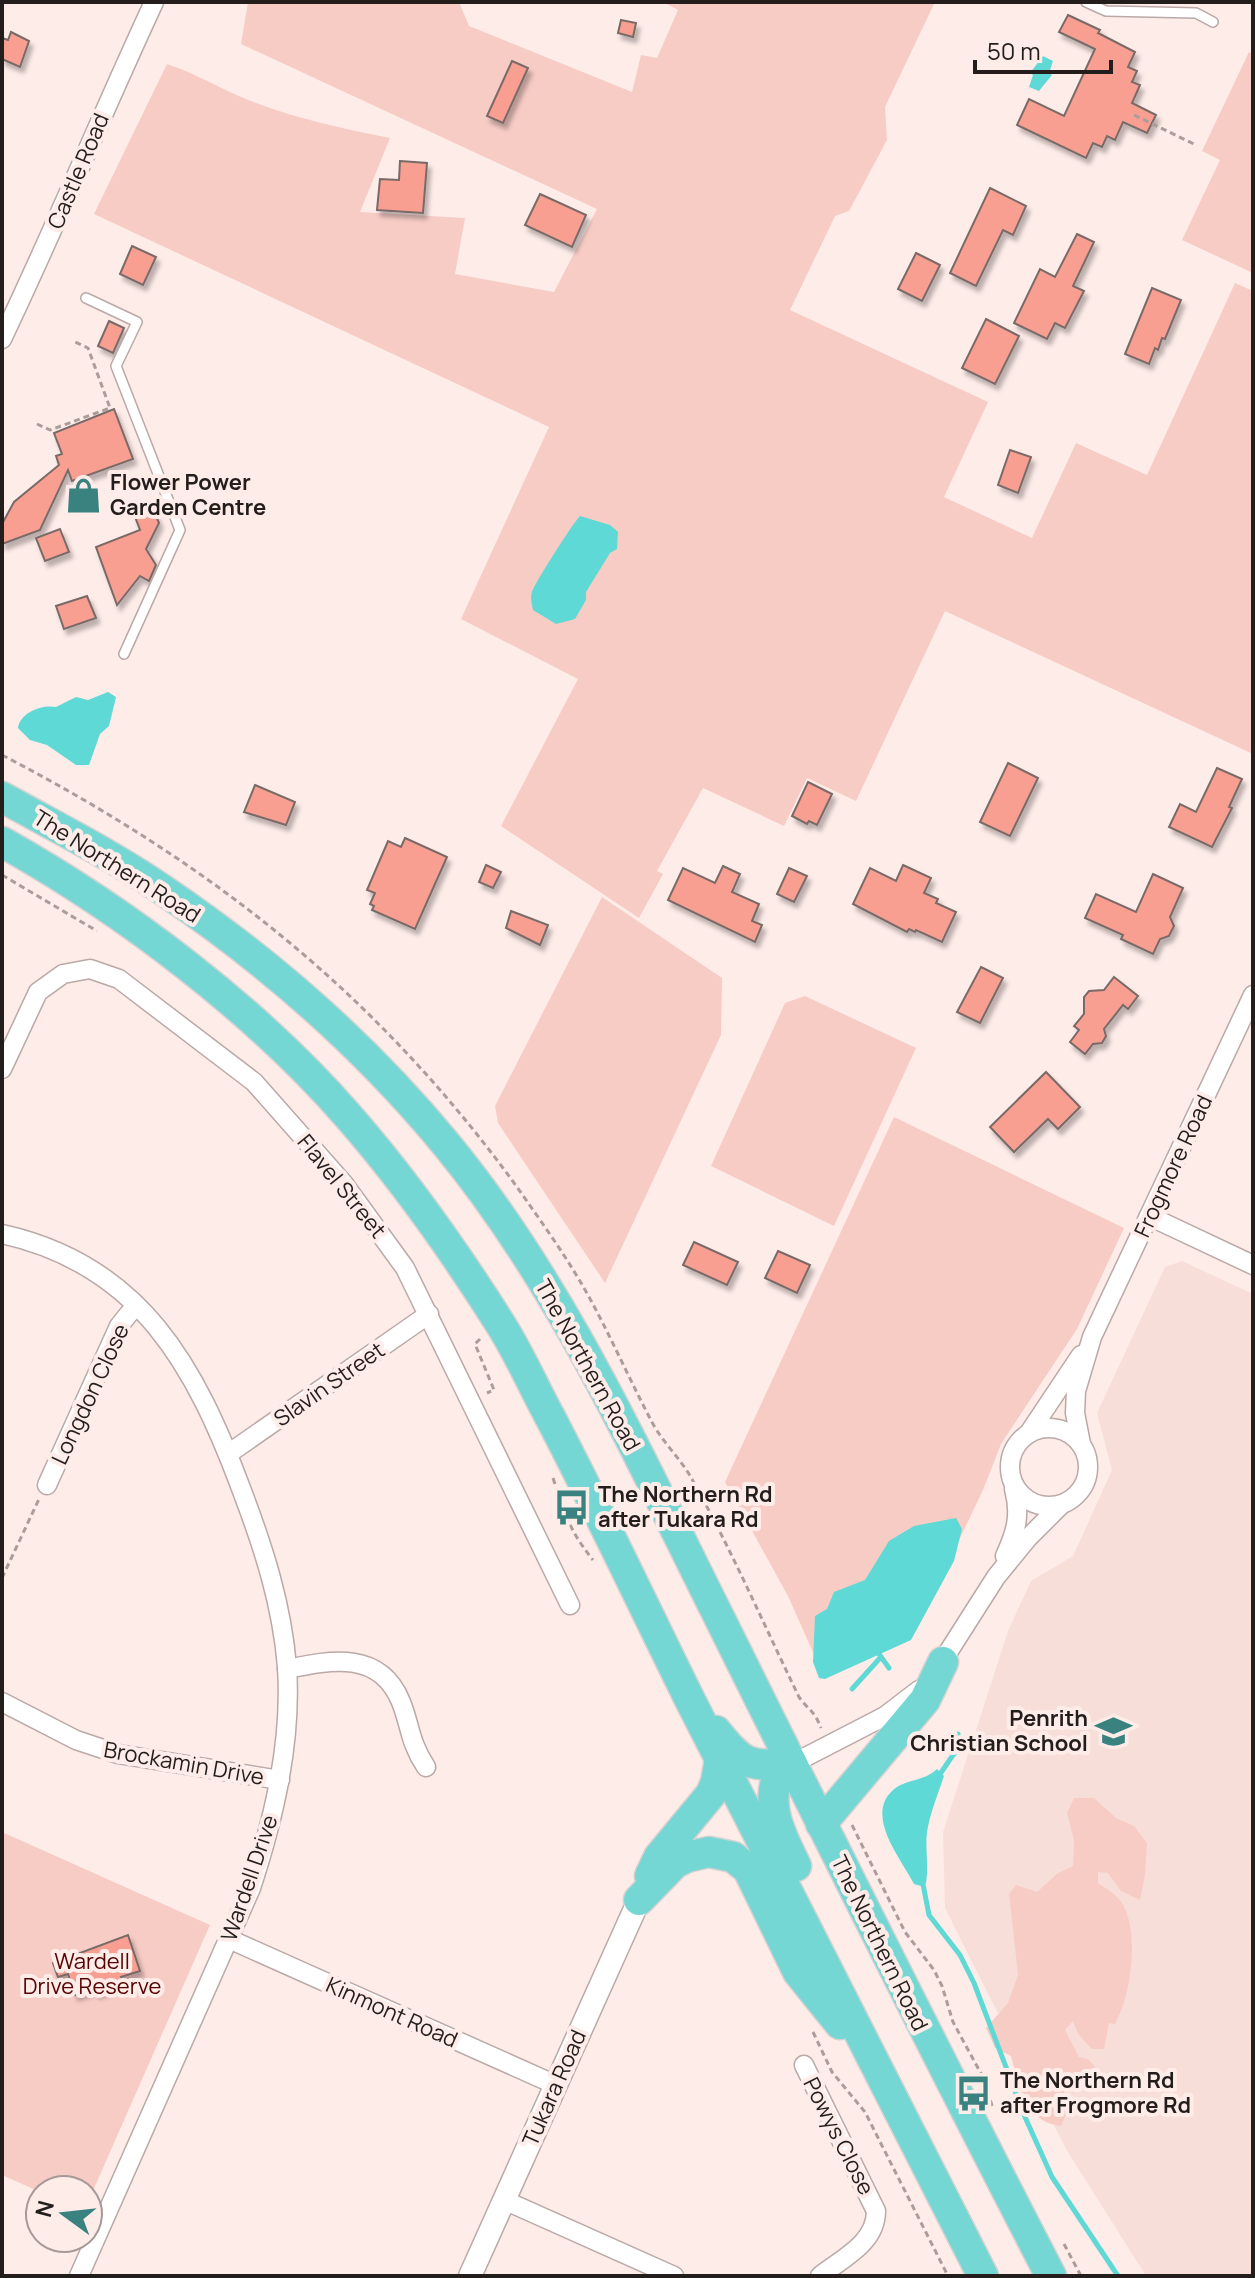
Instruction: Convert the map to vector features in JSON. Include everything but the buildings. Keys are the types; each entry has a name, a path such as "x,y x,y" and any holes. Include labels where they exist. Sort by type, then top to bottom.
{"highway":[{"name":"The Northern Road","path":"2,797 160,888 310,1004 376,1067 447,1145 507,1225 546,1285 606,1392 792,1764 836,1822 930,2043 1051,2276"},
{"name":"The Northern Road","path":"2,842 153,939 303,1068 348,1116 397,1176 503,1328 583,1480 720,1759 983,2276"},
{"path":"836,1822 925,1700 943,1662"},
{"path":"688,1695 736,1754 750,1764 764,1767 792,1764"},
{"path":"639,1900 659,1857 711,1794 720,1759"},
{"path":"792,1764 778,1775 775,1782 775,1817 847,1970 881,2075"},
{"path":"639,1900 675,1863 687,1857 709,1852 733,1857 748,1869 798,1972 881,2075"}],"street":[{"name":"Castle Road","path":"5,327 64,206 82,158 154,2"},
{"name":"Flavel Street","path":"2,1069 32,1002 53,979 71,971 90,969 119,979 237,1067 266,1094 378,1229 405,1268 570,1605"},
{"name":"Frogmore Road","path":"1029,1433 1092,1337 1253,995"},
{"path":"1149,1216 1253,1265"},
{"name":"Wardell Drive","path":"2,1234 30,1241 72,1259 114,1285 163,1333 185,1364 228,1454 271,1571 287,1669 280,1780 266,1842 251,1888 79,2276"},
{"name":"Longdon Close","path":"47,1485 119,1326 136,1305"},
{"name":"Slavin Street","path":"228,1454 429,1314"},
{"name":"Frogmore Road","path":"1081,1444 1075,1413 1076,1391 1092,1337"},
{"path":"792,1764 897,1708 928,1682 996,1577 1027,1539 1061,1505 1077,1495 1086,1480 1088,1462 1081,1444 1067,1432 1038,1429 1015,1446 1009,1465 1019,1511 1018,1525 996,1577"},
{"path":"1013,1485 1026,1500 1035,1504 1043,1507 1061,1505"},
{"path":"287,1669 344,1661 359,1663 377,1672 398,1695 412,1743 426,1767"},
{"name":"Brockamin Drive","path":"2,1702 76,1740 109,1752 280,1780"},
{"name":"Tukara Road","path":"470,2276 639,1900"},
{"name":"Kinmont Road","path":"229,1939 556,2085"},
{"name":"Powys Close","path":"804,2065 876,2211 871,2234 820,2276"},
{"path":"504,2200 674,2276"}],"lane":[{"path":"1086,2 1106,11 1196,13 1213,22"},
{"path":"86,298 137,322 116,366 180,530 124,654"}],"path":[{"path":"1134,115 1196,145"},
{"path":"37,424 50,430 110,408 88,348 75,342"},
{"path":"480,1339 475,1344 494,1390 487,1393"},
{"path":"453,1363 474,1370 484,1366"},
{"path":"2,1578 31,1512 47,1485"},
{"path":"836,1822 905,1932 938,1978 953,2022 985,2081 995,2114"},
{"path":"813,2031 832,2072 865,2112 948,2276"},
{"path":"1059,2237 1081,2276"}],"shaded area":[{"name":"Penrith Christian School","path":"1182,1261 1253,1294 1253,2276 1146,2276 1066,2149 945,1908 943,1832 1008,1631 1031,1581 1073,1556 1112,1470 1097,1413 1165,1267"}],"green space":[{"path":"248,2 459,2 469,26 632,92 641,55 657,58 678,10 663,2 935,2 885,107 887,140 849,211 835,216 790,310 988,402 944,497 1032,538 1076,443 1147,475 1235,283 1253,291 1253,754 945,611 856,801 807,778 784,826 703,788 657,871 663,874 639,918 501,826 578,679 461,619 549,427 94,214 167,64 281,112 390,138 360,212 465,218 455,274 554,292 597,209 241,44"},
{"path":"1249,52 1253,54 1253,273 1182,240 1220,160 1202,151"},
{"path":"602,897 722,978 721,1035 605,1283 498,1123 495,1106"},
{"path":"805,996 916,1048 834,1226 711,1166 785,1003"},
{"path":"894,1117 1124,1228 1077,1329 1001,1444 983,1490 914,1634 824,1677 788,1596 725,1482"},
{"path":"1074,1798 1094,1798 1116,1818 1134,1826 1147,1843 1140,1900 1121,1891 1108,1873 1098,1872 1098,1883 1120,1900 1128,1915 1132,1947 1129,1981 1121,2012 1115,2024 1109,2023 1104,2049 1092,2049 1078,2034 1073,2021 1065,2030 1079,2057 1088,2059 1096,2068 1089,2086 1076,2087 1065,2082 1061,2086 1068,2106 1061,2126 1048,2123 1031,2110 1021,2091 1011,2056 995,2048 986,2028 1008,2003 1018,1975 1009,1894 1016,1885 1037,1892 1058,1873 1073,1866 1074,1840 1067,1813"},
{"name":"Wardell Drive Reserve","path":"2,1832 210,1925 100,2174 24,2174 24,2185 2,2175"}],"water":[{"path":"1043,56 1053,61 1049,73 1052,75 1039,91 1029,87 1033,75 1030,73"},
{"path":"580,516 610,525 618,532 617,549 610,553 586,592 586,600 575,619 556,624 533,610 531,594"},
{"path":"108,692 116,697 109,726 100,734 89,765 76,765 47,745 30,740 18,728 23,718 33,710 56,707 76,697 88,700"},
{"path":"956,1518 962,1529 954,1561 911,1640 825,1679 819,1678 813,1662 815,1616 827,1609 834,1592 865,1580 889,1541 914,1526"},
{"path":"937,1769 944,1776 928,1825 927,1877 926,1883 921,1886 914,1884 893,1848 883,1822 883,1809 887,1797 897,1787"}],"waterway":[{"path":"879,1654 889,1668"},
{"path":"852,1689 881,1657"},
{"path":"953,1755 958,1750 958,1734"},
{"path":"938,1777 953,1755 949,1749"},
{"path":"922,1879 929,1915 960,1955 974,1983 1025,2117 1052,2177 1118,2276"}],"place":[{"name":"Flower Power Garden Centre","path":"84,495"},
{"name":"The Northern Rd after Tukara Rd","path":"572,1507"},
{"name":"Penrith Christian School","path":"1114,1731"},
{"name":"The Northern Rd after Frogmore Rd","path":"974,2093"}]}
